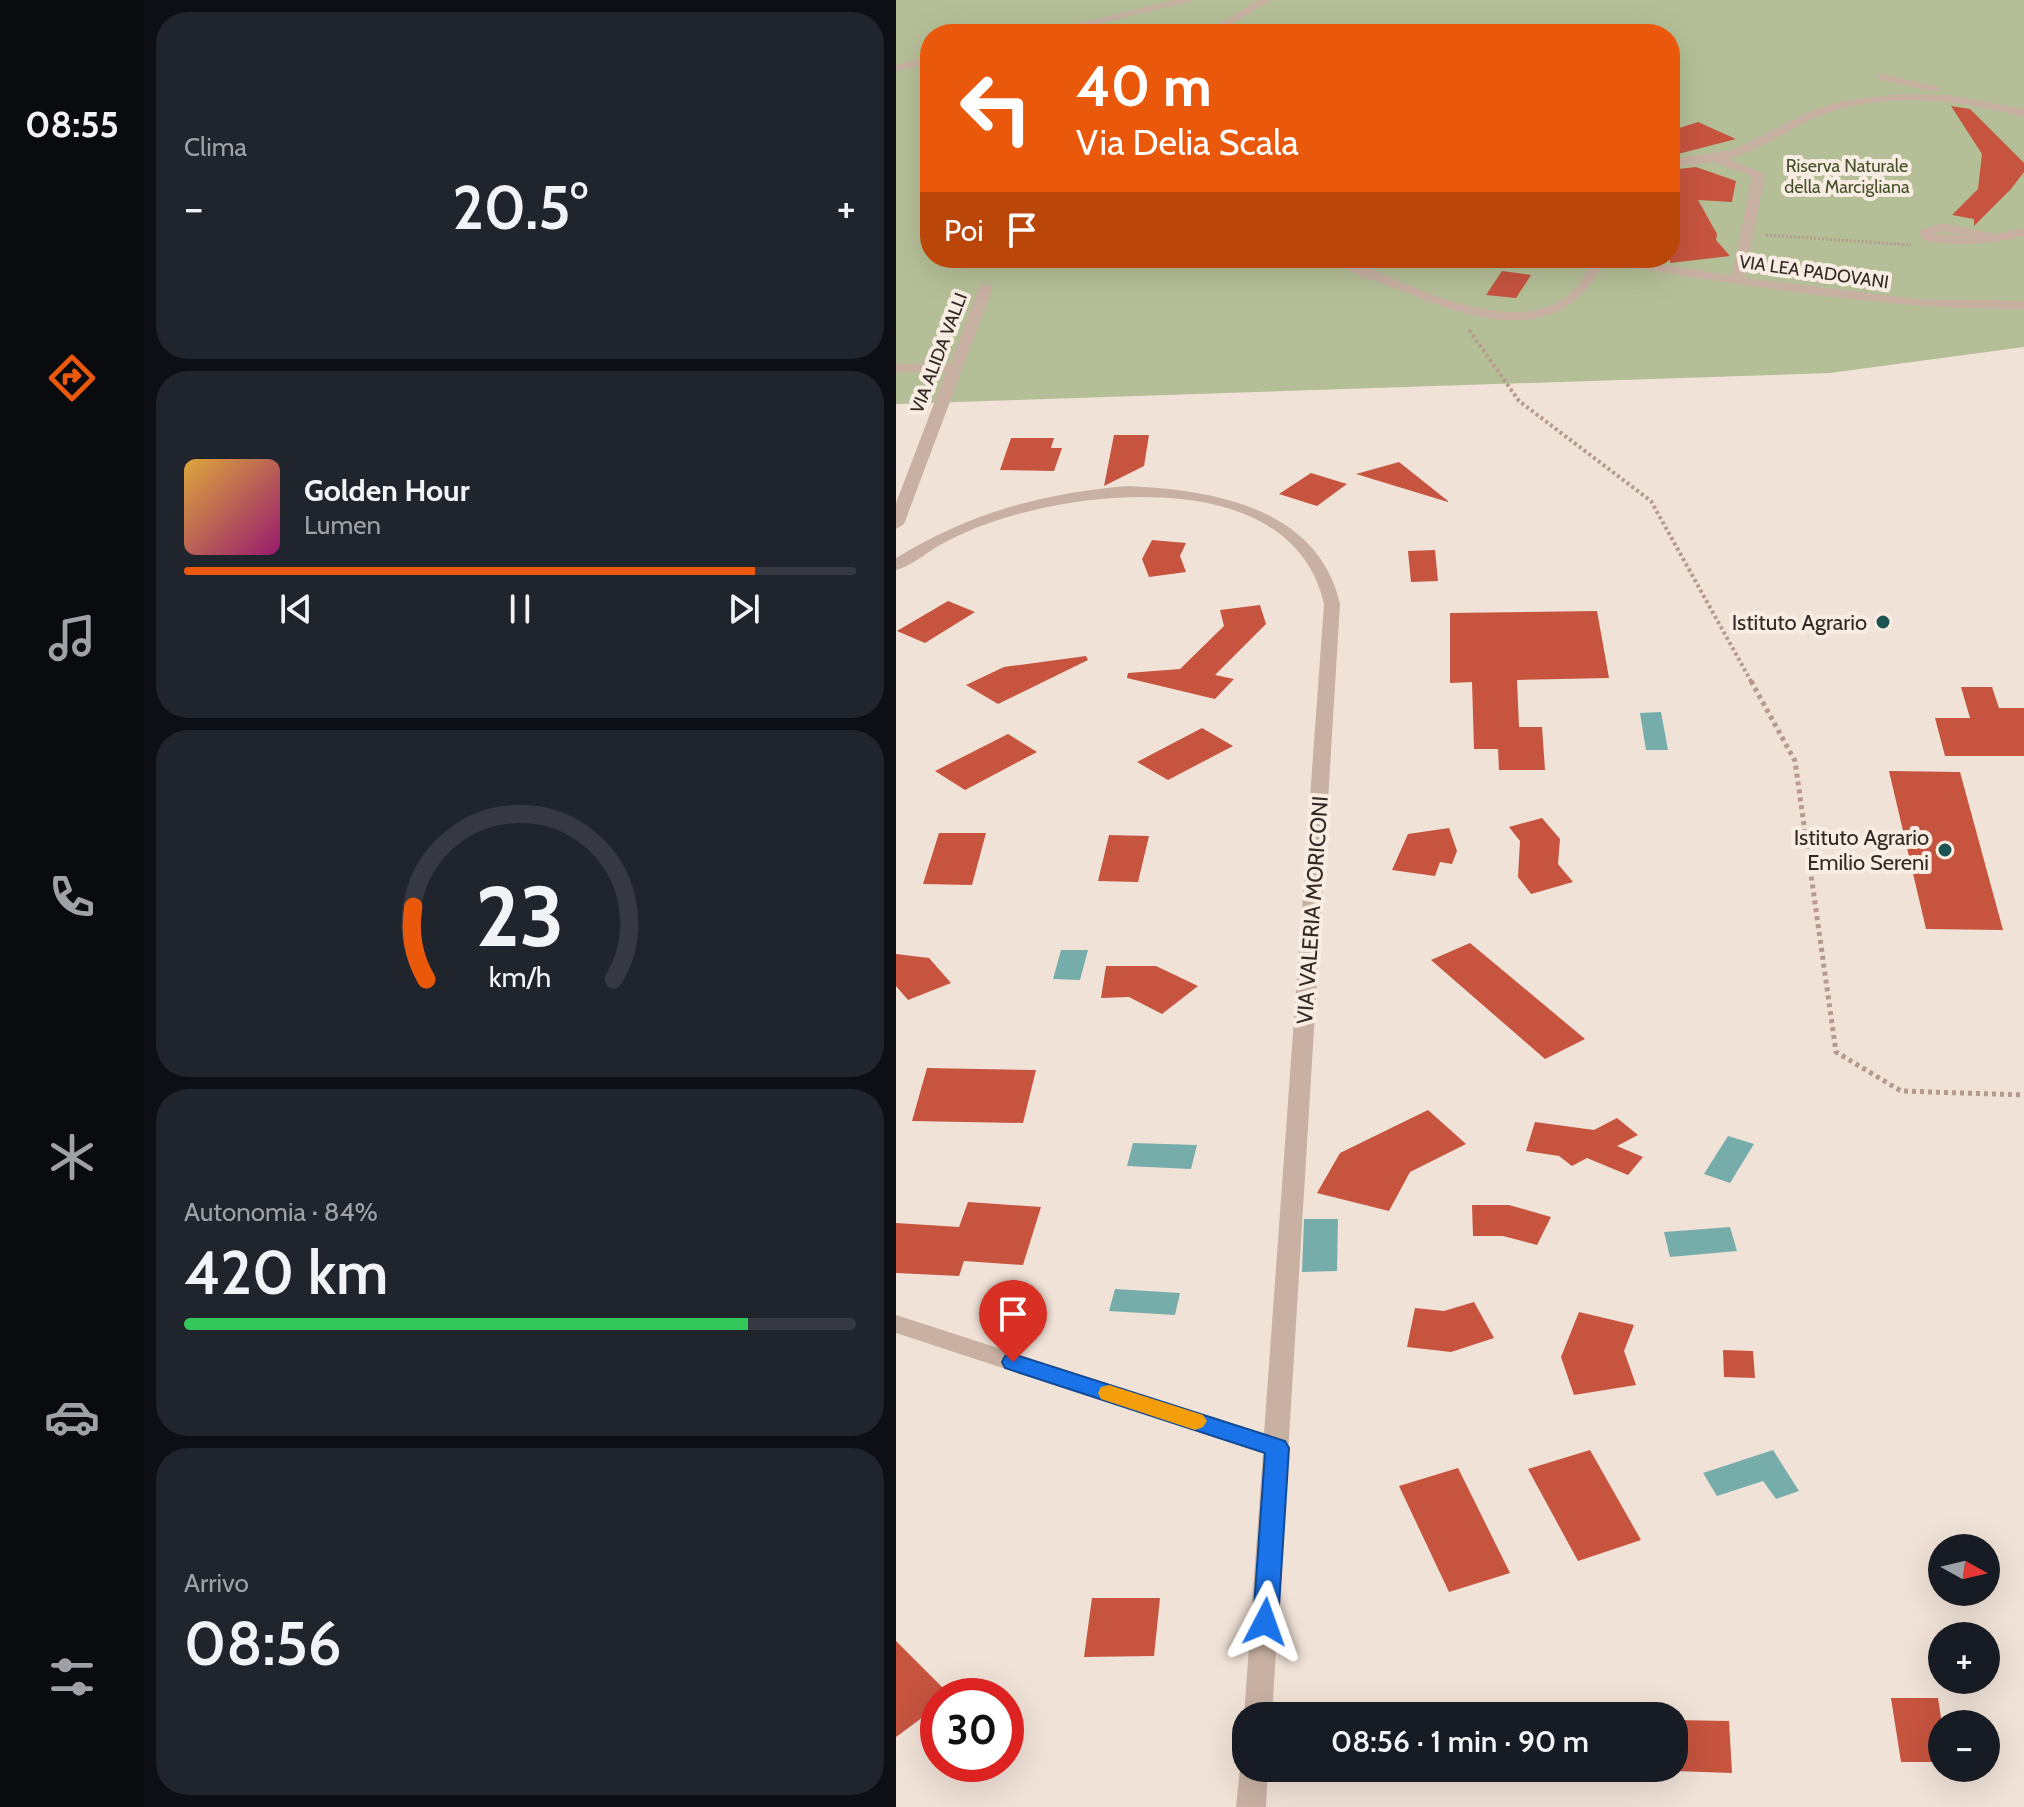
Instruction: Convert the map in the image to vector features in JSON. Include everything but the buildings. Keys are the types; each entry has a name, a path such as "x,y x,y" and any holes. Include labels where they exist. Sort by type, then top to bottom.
{"street":[{"path":"1085,24 1189,0"},
{"path":"1225,24 1267,0"},
{"path":"896,68 920,62"},
{"path":"1881,77 1949,93 1952,98"},
{"path":"1680,162 1714,158 1758,144 1807,117 1835,108 1903,98 1952,98 2024,113"},
{"path":"1714,158 1759,174 1738,280"},
{"path":"1991,237 2024,232"},
{"path":"1360,268 1469,312 1496,316 1552,309 1579,293 1594,268"},
{"name":"VIA LEA PADOVANI","path":"1663,268 1849,298 1934,305 2024,305"},
{"name":"VIA ALIDA VALLI","path":"896,524 986,287"},
{"path":"896,368 955,368"},
{"name":"VIA VALERIA MORICONI","path":"896,565 950,533 1005,512 1088,495 1149,491 1204,496 1258,515 1299,541 1324,574 1332,604 1259,1702"},
{"path":"896,1324 1277,1448"},
{"path":"1251,1807 1253,1782"}],"path":[{"path":"1749,234 1916,245"},
{"path":"1453,306 1519,401 1651,501 1795,761 1836,1052 1901,1091 2024,1095"}],"green space":[{"name":"Riserva Naturale della Marcigliana","path":"896,0 2024,0 2024,347 1830,373 896,404"}],"water":[{"path":"1661,712 1668,750 1646,750 1640,713"},
{"path":"1061,950 1088,950 1080,980 1053,979"},
{"path":"1728,1136 1754,1144 1730,1183 1704,1174"},
{"path":"1133,1143 1197,1145 1191,1169 1127,1166"},
{"path":"1304,1219 1338,1219 1337,1271 1302,1272"},
{"path":"1730,1227 1737,1251 1670,1257 1664,1232"},
{"path":"1115,1289 1180,1293 1175,1315 1109,1311"},
{"path":"1773,1450 1799,1491 1776,1499 1763,1481 1717,1496 1703,1473"}],"slow traffic":[{"path":"1109,1393 1195,1421"}],"place":[{"name":"Istituto Agrario","path":"1883,622"},
{"name":"Istituto Agrario Emilio Sereni","path":"1945,850"}],"route":[{"path":"1013,1362 1277,1448 1265,1622"}]}
